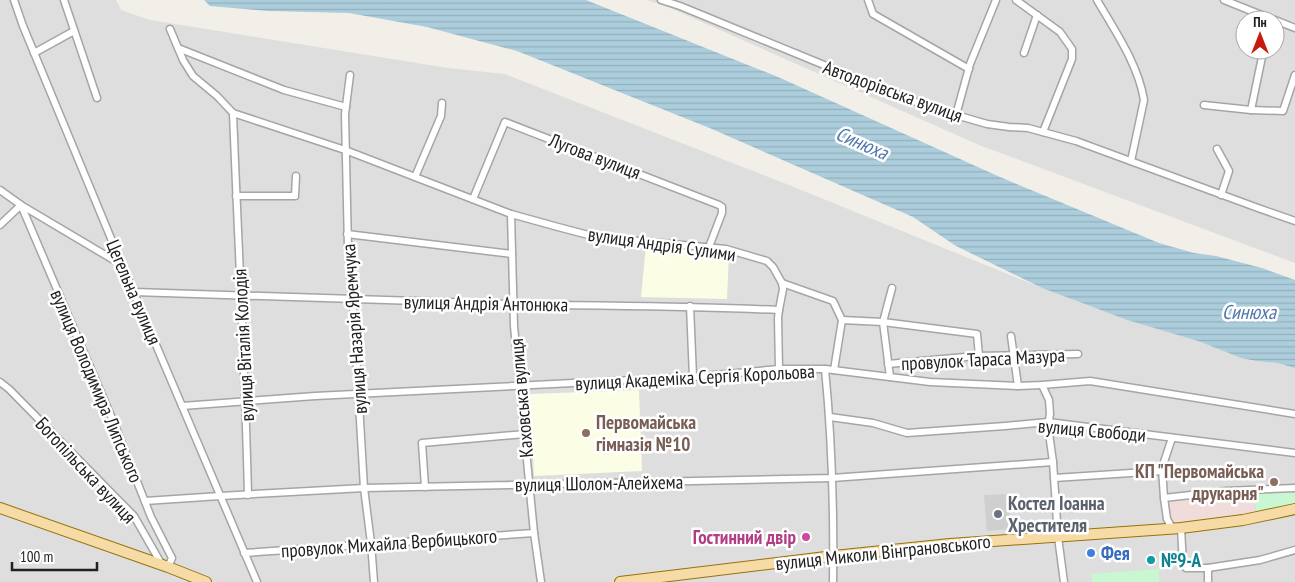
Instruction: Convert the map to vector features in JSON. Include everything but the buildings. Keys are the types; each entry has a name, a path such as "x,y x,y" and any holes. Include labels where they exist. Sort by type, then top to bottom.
{"main road":[{"name":"вулиця Миколи Вінграновського","path":"620,582 950,544 1177,528 1243,520 1295,509"},
{"name":"Богопільська вулиця","path":"2,511 165,566 206,582"}],"street":[{"name":"Цегельна вулиця","path":"14,0 122,265 257,582"},
{"path":"64,0 98,98"},
{"name":"Автодорівська вулиця","path":"661,0 680,6 824,66 956,116 987,124 1028,128 1076,141 1295,221"},
{"path":"868,0 873,14 969,69"},
{"path":"956,116 969,69 996,0"},
{"path":"1016,0 1060,32 1072,49 1072,59 1043,132"},
{"path":"1097,0 1122,43 1136,72 1142,90 1144,100 1131,161"},
{"path":"1226,0 1250,10"},
{"path":"1024,53 1037,15"},
{"name":"вулиця Андрія Сулими","path":"170,29 183,60 193,76 217,96 233,113 345,150 510,214 596,237 726,249 767,261 773,267 782,283"},
{"path":"34,52 74,31"},
{"path":"178,48 284,90 346,107"},
{"path":"1251,110 1261,60"},
{"name":"вулиця Назарія Яремчука","path":"350,75 346,107 345,150 348,234 364,488 374,582"},
{"path":"1204,106 1283,111 1295,75"},
{"path":"1288,96 1295,99"},
{"path":"415,177 440,116 442,103"},
{"name":"вулиця Віталія Колодія","path":"233,113 246,401 248,494"},
{"name":"Лугова вулиця","path":"473,199 504,122 719,204 722,207 722,213 708,247"},
{"path":"1217,149 1229,171 1221,195"},
{"path":"236,196 295,196 296,176"},
{"path":"0,190 21,205 122,265"},
{"path":"0,225 21,205"},
{"name":"вулиця Володимира Липського","path":"21,205 114,423 151,517 172,558 165,566"},
{"name":"Каховська вулиця","path":"510,214 520,386 534,533 541,582"},
{"path":"348,234 512,254"},
{"path":"779,369 779,310 783,289 782,283 833,301 842,320 834,370"},
{"path":"890,377 883,322 892,288"},
{"name":"вулиця Андрія Антонюка","path":"134,292 514,304 690,306 779,310"},
{"path":"690,306 693,377"},
{"path":"842,320 883,322 977,334 979,356"},
{"path":"1011,336 1018,386"},
{"name":"провулок Тараса Мазура","path":"888,364 979,356 1078,354"},
{"name":"вулиця Академіка Сергія Корольова","path":"182,406 359,394 614,382 779,369 825,369 930,382 1018,386 1090,381 1295,414"},
{"path":"825,369 830,417 833,582"},
{"name":"Богопільська вулиця","path":"0,382 134,516 165,566"},
{"path":"1042,385 1048,400 1050,414 1048,426 1064,582"},
{"name":"вулиця Свободи","path":"830,417 873,423 907,432 1048,422 1295,453"},
{"path":"425,487 422,443 525,434"},
{"path":"1172,438 1162,468 1164,498 1167,519 1177,528 1183,565 1186,568 1208,568 1260,560 1295,550"},
{"name":"вулиця Шолом-Алейхема","path":"145,501 364,488 832,478 1053,462"},
{"path":"1054,478 1162,471"},
{"path":"1164,498 1226,491 1295,488"},
{"name":"провулок Михайла Вербицького","path":"244,553 534,533"},
{"path":"1208,568 1208,582"}],"shaded area":[{"path":"0,0 116,0 121,10 150,20 448,68 505,74 789,185 1089,306 1127,320 1198,341 1241,358 1277,363 1295,368 1295,582 0,582"},
{"path":"647,0 1295,0 1295,263 979,145 668,7"},
{"path":"646,245 729,253 727,299 641,297"},
{"name":"Первомайська гімназія №10","path":"639,390 642,471 534,476 530,394"},
{"path":"1252,492 1255,514 1174,524 1169,518 1165,500"},
{"name":"Костел Іоанна Хрестителя","path":"1009,494 1011,529 987,531 984,495"}],"green space":[{"path":"1295,490 1295,505 1257,514 1253,491"},
{"path":"1159,569 1159,582 1092,582 1091,574"}],"water":[{"name":"Синюха","path":"204,0 586,0 778,77 1000,177 1159,243 1262,268 1295,280 1295,368 1277,363 1241,358 1198,341 1127,320 1042,288 956,246 913,217 712,129 517,51 427,27 349,13 268,11 210,6"}],"place":[{"name":"Первомайська гімназія №10","path":"586,433"},
{"name":"КП \"Первомайська друкарня\"","path":"1274,482"},
{"name":"Костел Іоанна Хрестителя","path":"998,514"},
{"name":"Гостинний двір","path":"806,537"},
{"name":"Фея","path":"1091,553"},
{"name":"№9-А","path":"1151,560"}]}
